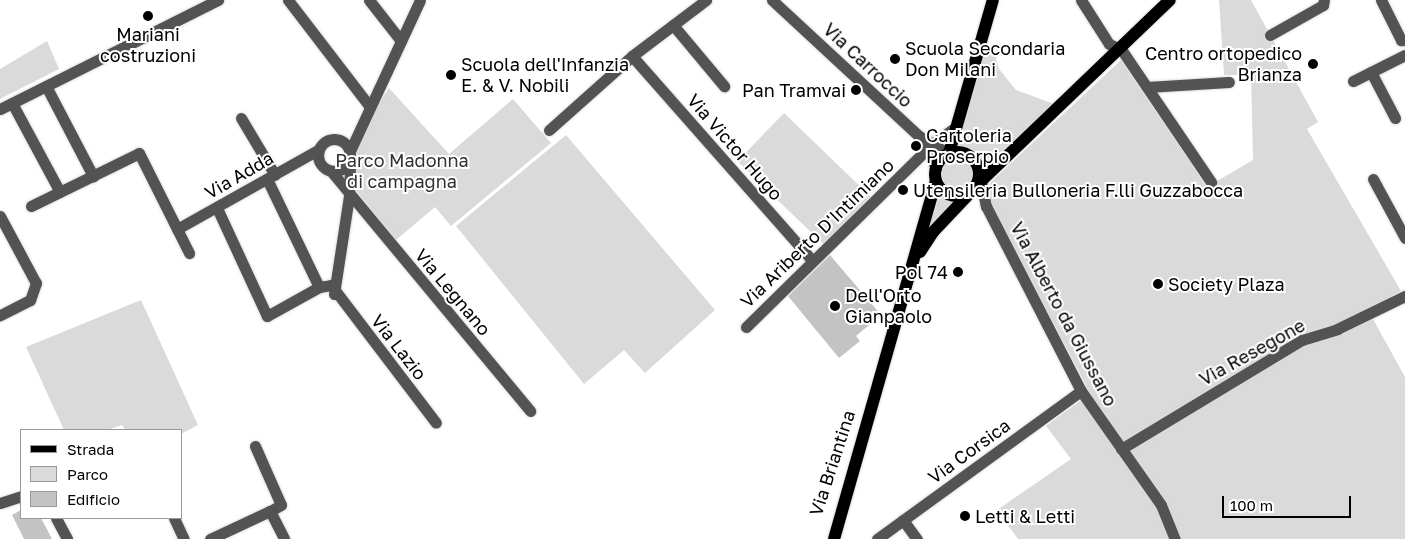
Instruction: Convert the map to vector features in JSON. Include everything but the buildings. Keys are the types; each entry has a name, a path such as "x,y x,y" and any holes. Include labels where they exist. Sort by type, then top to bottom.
{"main road":[{"path":"949,154 954,128 993,0"},
{"name":"Via Briantina","path":"912,265 933,232 977,184 1121,49 1170,0"},
{"path":"932,156 949,154 970,156 978,165 977,184 950,196 936,182"},
{"name":"Via Briantina","path":"834,539 936,182 932,156"},
{"name":"Via Briantina","path":"826,539 862,418 873,398"}],"street":[{"path":"0,109 218,0"},
{"path":"288,0 370,107"},
{"path":"369,0 401,41"},
{"path":"358,128 333,139 318,150 322,166 332,171 343,168 350,155 358,128 370,107 420,0"},
{"path":"549,130 632,56 706,0"},
{"name":"Via Carroccio","path":"772,0 918,136 932,156 949,154"},
{"path":"1082,0 1109,44 1121,49 1211,182"},
{"path":"1270,35 1323,5 1324,0"},
{"path":"1381,0 1403,40"},
{"path":"672,26 724,86"},
{"path":"1353,81 1405,55"},
{"name":"Via Victor Hugo","path":"632,56 812,260"},
{"path":"1371,72 1395,118"},
{"path":"1147,87 1229,82"},
{"path":"46,86 92,176"},
{"path":"12,103 60,192"},
{"path":"241,118 271,177 319,287"},
{"path":"932,156 954,128"},
{"path":"333,139 344,142 350,155 348,196 334,294"},
{"name":"Via Adda","path":"178,229 318,150"},
{"path":"31,206 139,153 189,253"},
{"name":"Via Ariberto D'Intimiano","path":"746,327 812,260 913,165 932,156"},
{"name":"Via Legnano","path":"332,171 348,196 530,411"},
{"path":"1373,179 1405,238"},
{"name":"Via Alberto da Giussano","path":"977,184 986,206 1082,391 1161,505 1176,539"},
{"path":"216,208 267,316 319,287 328,284 334,294"},
{"path":"0,216 36,283 35,295 0,316"},
{"name":"Via Lazio","path":"334,294 436,423"},
{"name":"Via Resegone","path":"1121,449 1302,340 1337,329 1405,296"},
{"name":"Via Corsica","path":"877,539 1082,391"},
{"path":"210,539 281,506 255,446"},
{"path":"0,503 20,496"},
{"path":"270,511 284,539"},
{"path":"56,519 66,539"},
{"path":"174,519 184,539"},
{"path":"903,520 916,539"}],"green space":[{"path":"1219,0 1251,0 1318,122 1307,129 1401,291 1368,310 1405,377 1405,539 1018,539 997,510 1071,459 1046,426 1084,398 1086,385 988,199 988,190 991,182 1121,60 1207,187 1253,160 1251,75 1224,75"},
{"path":"47,41 59,69 0,99 0,69"},
{"path":"987,45 993,48 999,69 1016,90 1054,104 986,170 980,156 971,149 954,147"},
{"name":"Parco Madonna di campagna","path":"389,88 449,154 513,99 551,143 451,226 435,207 396,240 357,192 354,166 355,151 371,116"},
{"path":"784,113 870,196 824,245 737,161"},
{"path":"566,135 715,310 645,373 624,350 584,384 456,226"},
{"path":"958,156 971,161 976,174 971,187 958,192 945,187 940,174 945,161"},
{"path":"936,191 959,201 921,247"},
{"path":"141,300 198,425 182,433 182,429 124,429 122,425 110,429 64,429 26,347"}],"place":[{"name":"Mariani costruzioni","path":"148,16"},
{"name":"Scuola Secondaria Don Milani","path":"895,59"},
{"name":"Centro ortopedico Brianza","path":"1313,64"},
{"name":"Scuola dell'Infanzia E. & V. Nobili","path":"451,75"},
{"name":"Pan Tramvai","path":"856,90"},
{"name":"Cartoleria Proserpio","path":"916,146"},
{"name":"Utensileria Bulloneria F.lli Guzzabocca","path":"903,190"},
{"name":"Pol 74","path":"958,272"},
{"name":"Society Plaza","path":"1158,284"},
{"name":"Dell'Orto Gianpaolo","path":"835,306"},
{"name":"Letti & Letti","path":"965,516"}]}
